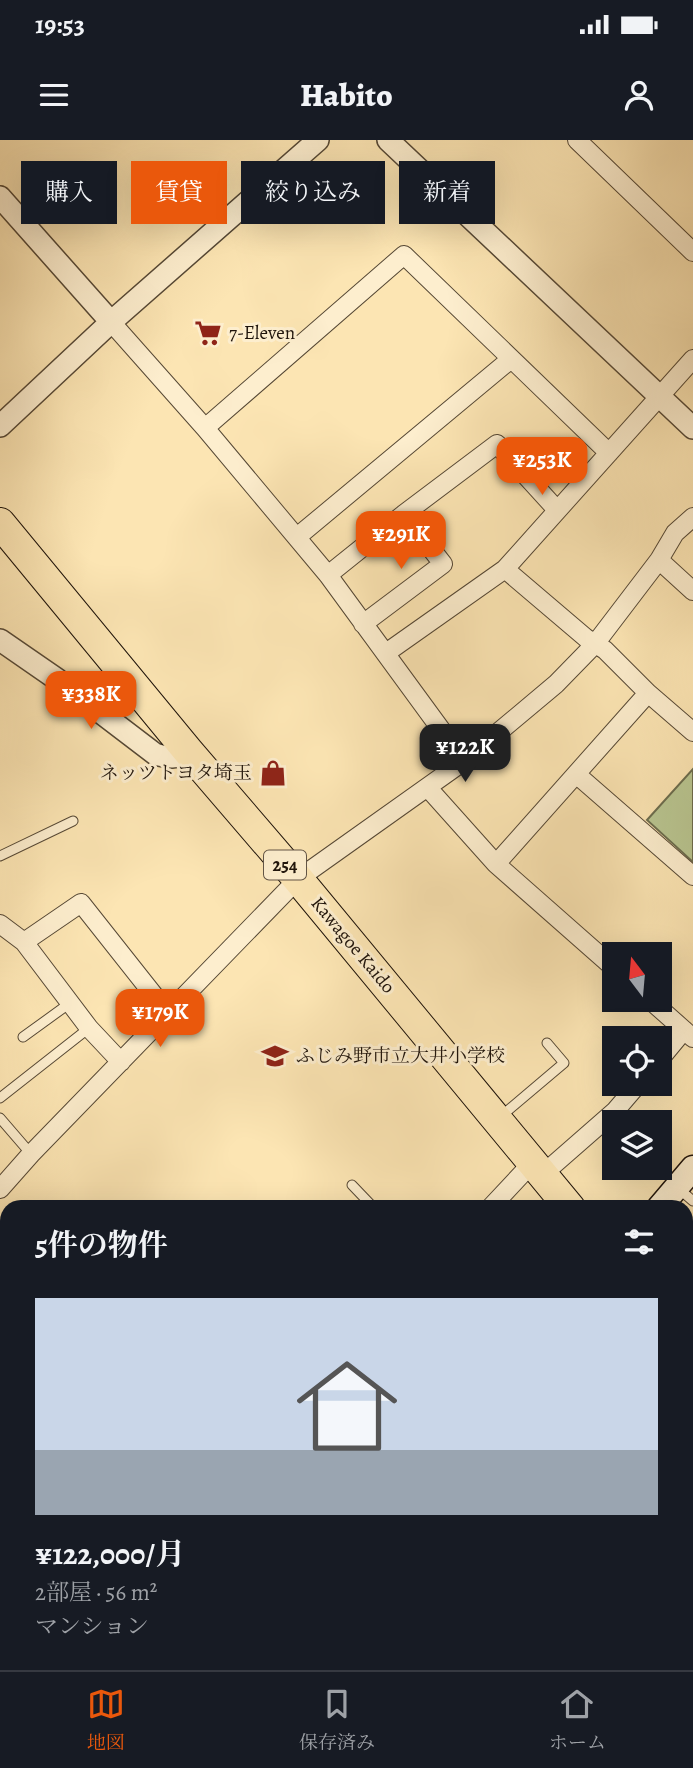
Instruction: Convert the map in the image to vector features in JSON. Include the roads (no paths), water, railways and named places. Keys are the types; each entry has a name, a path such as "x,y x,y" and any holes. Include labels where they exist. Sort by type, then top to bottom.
{"highway":[{"name":"Kawagoe Kaido","path":"0,523 564,1200"}],"main road":[{"path":"685,1194 693,1168"}],"street":[{"path":"0,426 111,322 318,140"},
{"path":"388,140 693,428"},
{"path":"577,140 693,252"},
{"path":"0,197 205,428 297,537 328,575 464,761"},
{"path":"205,428 404,256 609,453"},
{"path":"297,537 512,359"},
{"path":"386,653 505,569 693,359"},
{"path":"328,575 497,444 557,510"},
{"path":"363,624 443,564 404,514"},
{"path":"0,1189 298,879 464,761 556,684 595,644 659,560 675,533 693,517"},
{"path":"659,560 693,591"},
{"path":"505,569 586,638 605,650 648,693 693,732"},
{"path":"0,640 58,680 155,754 170,758 188,751"},
{"path":"496,863 648,693"},
{"path":"576,774 693,876"},
{"path":"428,788 496,863 602,957"},
{"path":"24,942 81,903 168,1013"},
{"path":"0,924 24,942 89,1028 121,1062"},
{"path":"664,1012 689,1034 672,1049"},
{"path":"500,1200 615,1111 628,1096"}],"lane":[{"path":"0,856 73,821"},
{"path":"23,1037 70,1003"},
{"path":"0,1098 89,1028"},
{"path":"498,1119 564,1063 547,1043"},
{"path":"0,1118 31,1154"},
{"path":"352,1185 366,1200"}],"place":[{"name":"7-Eleven","path":"208,333"},
{"name":"ネッツトヨタ埼玉","path":"273,773"},
{"name":"ふじみ野市立大井小学校","path":"275,1056"}]}
